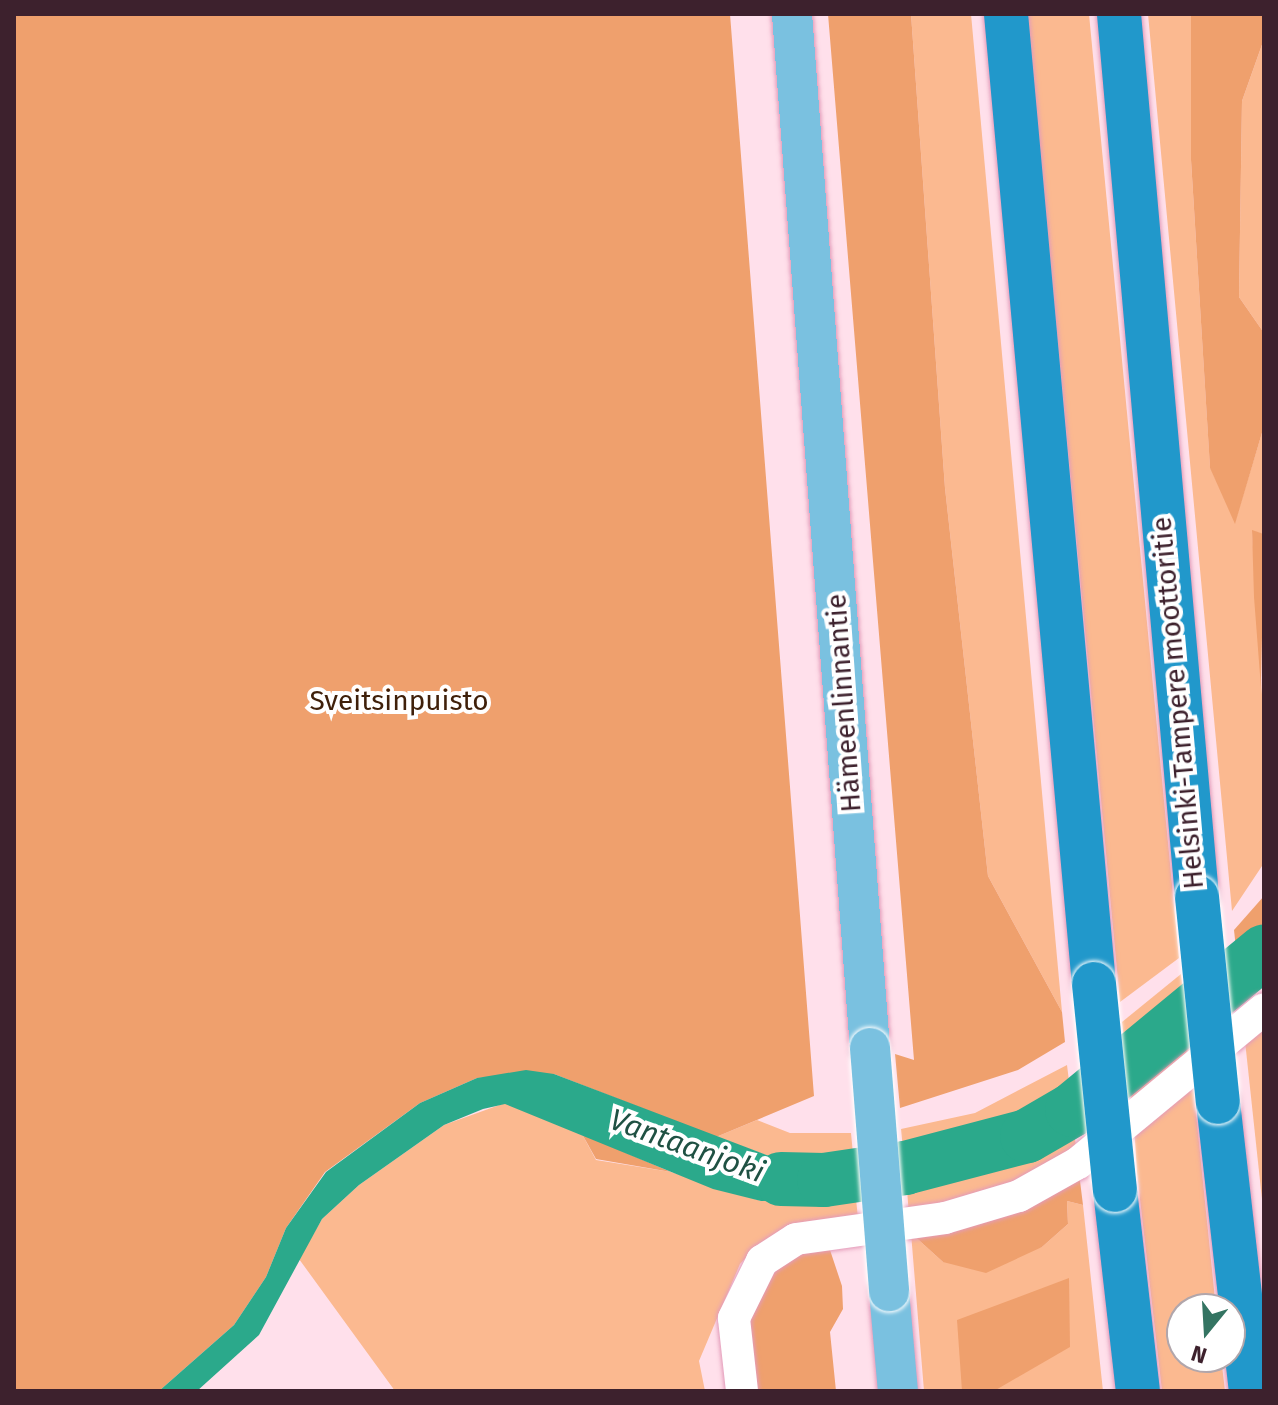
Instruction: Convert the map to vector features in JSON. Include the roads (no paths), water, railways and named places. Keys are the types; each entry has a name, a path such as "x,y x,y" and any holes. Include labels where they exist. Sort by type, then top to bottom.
{"highway":[{"path":"1006,14 1094,984 1138,1391"},
{"name":"Helsinki-Tampere moottoritie","path":"1119,14 1197,897 1251,1391"}],"main road":[{"name":"Hämeenlinnantie","path":"792,14 898,1391"}],"lane":[{"path":"742,1391 734,1318 762,1261 796,1239 945,1218 1019,1196 1078,1163 1264,1009"}],"water":[{"path":"1264,932 1264,971 1240,991 1237,958"},
{"path":"1184,999 1188,1039 1130,1088 1125,1048"},
{"path":"526,1070 554,1074 769,1156 853,1154 856,1199 761,1201 713,1189 505,1104 483,1109 444,1125 359,1185 322,1219 259,1335 197,1391 159,1391 234,1325 266,1277 286,1228 326,1172 420,1103 477,1078"},
{"path":"1070,1089 1074,1131 1029,1155 907,1190 903,1149 1020,1118"}],"waterway":[{"name":"Vantaanjoki","path":"781,1179 824,1180 905,1168 1027,1136 1072,1110 1264,952"}],"park label":[{"name":"Sveitsinpuisto","path":"399,701"}]}
